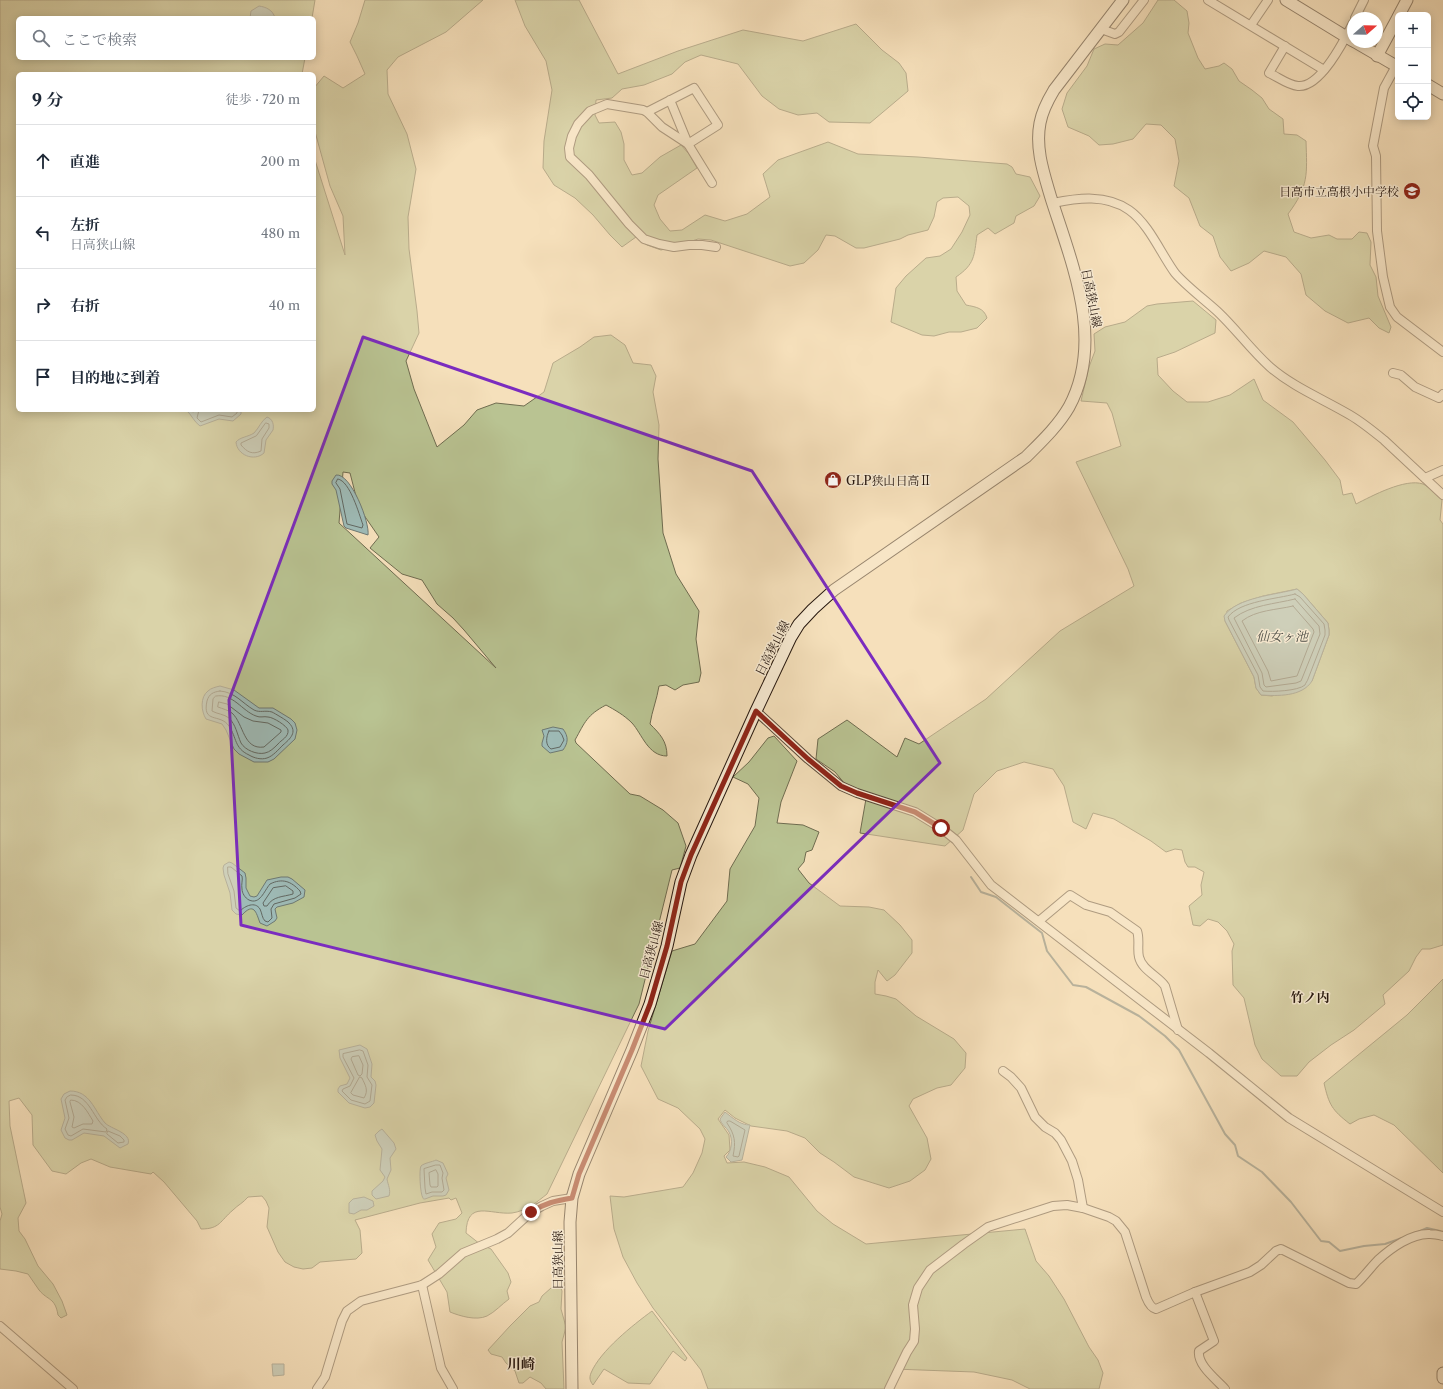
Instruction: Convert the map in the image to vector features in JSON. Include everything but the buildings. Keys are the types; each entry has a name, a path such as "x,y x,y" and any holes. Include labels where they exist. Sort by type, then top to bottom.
{"main road":[{"name":"日高狭山線","path":"572,1389 570,1222 572,1198 579,1174 650,1004 667,946 683,875 756,711 791,637 799,624 834,590 1026,457 1061,420 1075,395 1082,372 1085,351 1086,333 1084,314 1078,284 1042,167 1038,146 1040,123 1054,90 1123,0"},
{"path":"1286,0 1347,38"},
{"path":"1400,12 1407,0"},
{"path":"1378,56 1395,22"},
{"path":"1364,48 1395,66"},
{"path":"1431,87 1443,94"},
{"path":"1443,1373 1443,1378"}],"street":[{"path":"1101,29 1115,34 1119,32 1144,0"},
{"path":"1208,0 1324,70"},
{"path":"1251,25 1268,0"},
{"path":"1359,12 1364,0"},
{"path":"1285,46 1269,73 1288,83 1298,86 1308,85 1319,76 1347,44"},
{"path":"1395,70 1384,88 1373,146 1376,156 1377,231 1383,277 1390,307 1398,317 1443,354"},
{"path":"647,112 694,88 718,125 688,144"},
{"path":"670,100 688,144 712,183"},
{"path":"688,144 662,127 647,112 607,104 590,111 578,124 572,136 570,156 589,175 628,224 644,239 674,247 702,245 716,247"},
{"path":"666,129 679,122"},
{"path":"1053,203 1094,198 1112,202 1129,210 1143,224 1176,274 1218,313 1269,366 1295,384 1352,416 1384,440 1443,495"},
{"path":"1393,373 1401,375 1415,387 1439,398 1443,394"},
{"path":"1425,478 1443,470"},
{"path":"756,711 808,759 841,786 857,793 915,812 941,828 956,840 991,885 1209,1053 1293,1121 1443,1212"},
{"path":"1039,921 1067,893 1086,905 1110,912 1137,931 1139,937 1139,957 1151,973 1165,986 1178,1030"},
{"path":"1002,1071 1011,1077 1021,1088 1035,1117 1045,1127 1055,1133 1061,1140 1072,1161 1078,1180 1082,1208"},
{"path":"317,1389 325,1377 342,1321 347,1311 361,1301 422,1285 432,1279 463,1254 508,1233 531,1212 553,1201 572,1198"},
{"path":"889,1389 914,1341 915,1328 913,1305 918,1288 930,1270 988,1227 1053,1206 1067,1205 1082,1208 1116,1221 1125,1232 1146,1297 1154,1309 1250,1272 1261,1265 1276,1251 1282,1249 1349,1283 1356,1284 1378,1260 1408,1239 1431,1234 1443,1236"},
{"path":"422,1285 441,1368 453,1389"},
{"path":"1195,1292 1214,1342 1199,1351 1199,1355 1203,1364 1225,1389"},
{"path":"0,1326 73,1389"}],"highlighted area":[{"path":"363,337 752,471 940,763 665,1029 241,925 229,700"}],"green space":[{"path":"0,0 315,0 312,16 16,16 16,60 305,60 302,72 16,72 16,412 316,412 316,163 345,255 343,216 330,186 316,135 316,86 324,76 343,88 365,74 350,42 365,0 483,0 446,32 398,57 387,70 388,94 407,134 416,169 408,217 409,249 419,333 406,361 414,389 437,447 464,425 477,410 496,403 524,406 544,392 553,363 594,337 611,335 625,345 633,363 651,365 656,376 653,392 659,425 658,459 663,533 676,574 699,611 696,639 701,673 699,682 683,685 675,690 666,685 659,686 650,724 662,738 666,746 667,756 660,755 650,748 632,723 623,715 606,705 590,716 581,728 575,740 576,743 630,794 640,796 663,810 678,823 686,846 680,868 672,870 639,1004 547,1194 531,1206 517,1212 475,1212 467,1222 466,1233 480,1244 491,1249 508,1273 511,1282 507,1291 509,1299 487,1316 478,1318 468,1317 450,1312 447,1292 428,1260 436,1247 432,1234 439,1223 456,1219 462,1213 456,1198 451,1200 449,1198 420,1203 355,1220 360,1230 362,1253 356,1259 320,1262 312,1268 303,1269 294,1267 285,1262 278,1252 267,1227 269,1208 262,1196 248,1197 219,1224 212,1228 201,1229 197,1221 164,1182 153,1172 151,1174 110,1167 91,1159 81,1163 66,1174 52,1171 33,1145 32,1115 19,1098 9,1101 10,1126 26,1203 18,1218 19,1231 25,1239 38,1266 53,1284 62,1301 67,1315 61,1318 58,1315 57,1309 53,1302 39,1290 28,1274 0,1269 0,1221 2,1214 0,1207","holes":["343,472 350,473 359,508 379,537 370,548 402,574 422,580 437,604 453,618 496,668 339,523"]},
{"path":"515,0 579,0 618,74 678,51 743,30 803,41 856,24 882,50 899,63 906,73 908,91 870,123 829,122 817,113 798,115 779,109 762,96 738,64 701,55 685,62 672,74 644,85 622,89 612,98 596,100 595,115 599,123 615,122 621,132 624,144 624,160 632,175 642,173 660,157 681,145 689,154 697,168 658,195 654,205 660,219 670,231 682,230 705,215 725,221 747,214 770,197 763,174 778,160 828,142 858,154 1007,164 1012,167 1016,174 1030,177 1040,196 1034,206 1016,216 1014,223 995,234 988,228 977,235 975,249 970,264 956,277 957,291 966,305 982,310 987,318 977,328 934,336 922,335 891,322 896,288 906,276 926,258 940,256 951,249 962,232 970,215 969,206 958,197 943,198 937,202 934,217 928,230 864,248 856,248 835,236 826,235 818,250 804,263 790,266 711,240 698,239 661,250 647,245 636,237 622,247 593,215 575,198 554,185 543,168 544,141 552,90 546,61 525,26"},
{"path":"1158,0 1174,0 1187,11 1189,23 1188,33 1198,58 1205,69 1219,66 1224,63 1232,69 1239,81 1262,98 1269,109 1283,119 1284,134 1297,135 1306,141 1307,162 1305,179 1300,195 1288,214 1294,232 1311,238 1329,235 1337,239 1352,239 1359,232 1367,233 1371,242 1370,265 1376,277 1378,296 1391,327 1389,333 1379,328 1369,318 1348,323 1325,311 1306,295 1301,274 1286,257 1264,251 1249,263 1231,271 1220,257 1213,236 1200,226 1189,198 1174,186 1179,161 1175,139 1161,125 1146,124 1133,139 1113,144 1099,145 1089,136 1068,127 1062,109 1067,93 1087,66 1094,49 1105,44 1118,45 1143,23"},
{"path":"1193,301 1216,320 1215,333 1175,352 1157,358 1158,375 1173,391 1187,402 1208,402 1230,395 1254,379 1263,400 1293,422 1340,480 1343,495 1352,493 1356,504 1389,489 1407,483 1423,484 1442,500 1440,520 1443,524 1443,945 1430,949 1422,949 1409,971 1383,995 1385,1004 1354,1030 1309,1062 1297,1076 1281,1076 1262,1059 1255,1045 1244,998 1233,985 1232,951 1234,944 1227,931 1218,922 1208,919 1200,926 1193,925 1189,906 1202,895 1201,885 1204,872 1195,867 1188,867 1182,850 1175,849 1166,852 1151,841 1114,819 1093,813 1086,829 1073,822 1064,786 1053,769 1024,762 997,771 974,794 963,830 945,846 860,833 867,793 845,784 835,772 816,759 818,739 847,720 897,757 905,738 919,744 986,699 1060,631 1134,586 1128,569 1076,462 1121,446 1112,413 1107,403 1081,401 1089,367 1095,351 1094,334 1105,327 1125,322 1147,306","holes":["1297,589 1328,623 1329,630 1329,635 1312,681 1272,696 1261,695 1256,688 1254,677 1225,621 1227,611 1241,603 1263,596"]},
{"path":"774,736 797,761 781,802 777,823 803,825 819,832 812,850 806,852 804,862 798,869 809,883 840,906 869,907 884,910 900,925 912,940 912,953 895,975 887,981 878,970 875,982 875,994 896,999 916,1016 954,1039 966,1053 965,1068 951,1085 937,1088 913,1099 909,1106 927,1138 931,1159 925,1170 910,1181 889,1188 854,1177 820,1153 805,1138 787,1131 751,1126 735,1118 725,1110 718,1119 729,1135 730,1150 724,1156 727,1163 744,1162 765,1167 789,1177 817,1211 833,1224 866,1244 1025,1229 1036,1261 1049,1276 1064,1299 1089,1347 1098,1360 1103,1373 1099,1389 1030,1389 1012,1380 974,1372 894,1369 885,1389 708,1389 701,1370 653,1308 623,1257 614,1229 610,1196 624,1197 683,1187 693,1173 702,1153 705,1139 700,1129 678,1108 658,1099 641,1066 648,1031 672,951 695,944 727,901 730,869 755,826 759,798 748,784 733,777 749,762 768,738"},
{"path":"1443,979 1443,1173 1394,1125 1374,1115 1359,1119 1350,1124 1335,1111 1328,1097 1324,1083 1407,1015"},
{"path":"560,1286 562,1291 561,1309 566,1327 562,1342 564,1389 546,1389 541,1383 530,1377 523,1383 519,1383 515,1371 502,1357 491,1354 488,1350 530,1306 539,1302 542,1296 551,1288"},
{"path":"652,1311 687,1358 685,1361 673,1351 650,1384 628,1383 604,1369 593,1385 590,1375 595,1365 609,1347"}],"water":[{"path":"259,6 264,7 269,9 274,16 250,16 251,11"},
{"path":"188,412 241,412 241,414 233,421 219,419 200,426"},
{"path":"267,417 272,421 273,430 266,440 264,453 256,457 243,454 237,447 236,442 254,433 263,420"},
{"path":"336,475 342,477 348,482 353,490 363,510 368,535 344,526 336,490 332,484 332,481"},
{"name":"仙女ヶ池","path":"1297,589 1328,623 1329,635 1312,681 1308,686 1296,693 1261,695 1256,688 1254,677 1225,621 1224,616 1230,610 1247,601"},
{"path":"220,686 234,690 259,708 273,708 291,719 295,723 297,730 295,739 274,759 268,762 254,762 239,754 234,749 222,724 206,719 203,712 202,704 205,694 211,689"},
{"path":"553,727 563,729 567,740 563,750 550,753 542,746 544,736 542,730"},
{"path":"229,862 245,873 246,888 250,896 257,896 267,880 288,877 305,890 304,897 293,903 277,907 275,909 277,918 267,926 260,923 256,912 252,909 249,909 242,915 236,914 232,910 230,893 223,868 224,865"},
{"path":"360,1045 367,1049 372,1064 371,1077 375,1081 376,1085 374,1103 370,1107 365,1108 349,1103 338,1092 340,1086 347,1084 350,1078 340,1058 339,1050"},
{"path":"70,1091 82,1094 87,1098 105,1123 127,1137 128,1144 120,1148 104,1136 84,1133 72,1140 65,1138 61,1130 65,1118 61,1099 64,1094"},
{"path":"725,1112 734,1119 746,1125 750,1125 742,1160 731,1162 726,1157 730,1152 731,1141 729,1132 720,1119"},
{"path":"382,1129 394,1143 396,1149 390,1158 391,1170 387,1179 390,1194 389,1196 376,1199 372,1195 372,1191 383,1181 385,1177 380,1170 382,1149 375,1135"},
{"path":"436,1160 443,1163 448,1174 446,1178 449,1190 446,1195 433,1196 424,1199 422,1196 421,1187 421,1166"},
{"path":"364,1197 373,1201 374,1206 354,1214 349,1213 349,1203 353,1199"},
{"path":"272,1364 284,1364 284,1375 273,1376"}],"waterway":[{"path":"971,877 981,892 996,897 1042,933 1047,951 1073,985 1086,987 1139,1016 1165,1036 1179,1050 1225,1134 1235,1145 1238,1156 1262,1172 1291,1202 1321,1241 1329,1242 1340,1251 1364,1246 1385,1244 1402,1238"},
{"path":"1418,1232 1427,1228 1440,1231"}],"place":[{"name":"日高市立高根小中学校","path":"1412,191"},
{"name":"GLP狭山日高Ⅱ","path":"833,480"}],"district":[{"name":"竹ノ内","path":"1310,997"},
{"name":"川崎","path":"521,1364"}],"route":[{"path":"531,1212 553,1201 572,1198 579,1174 650,1004 667,946 681,882 691,855 756,711 808,759 841,786 857,793 915,812 941,828"}]}
